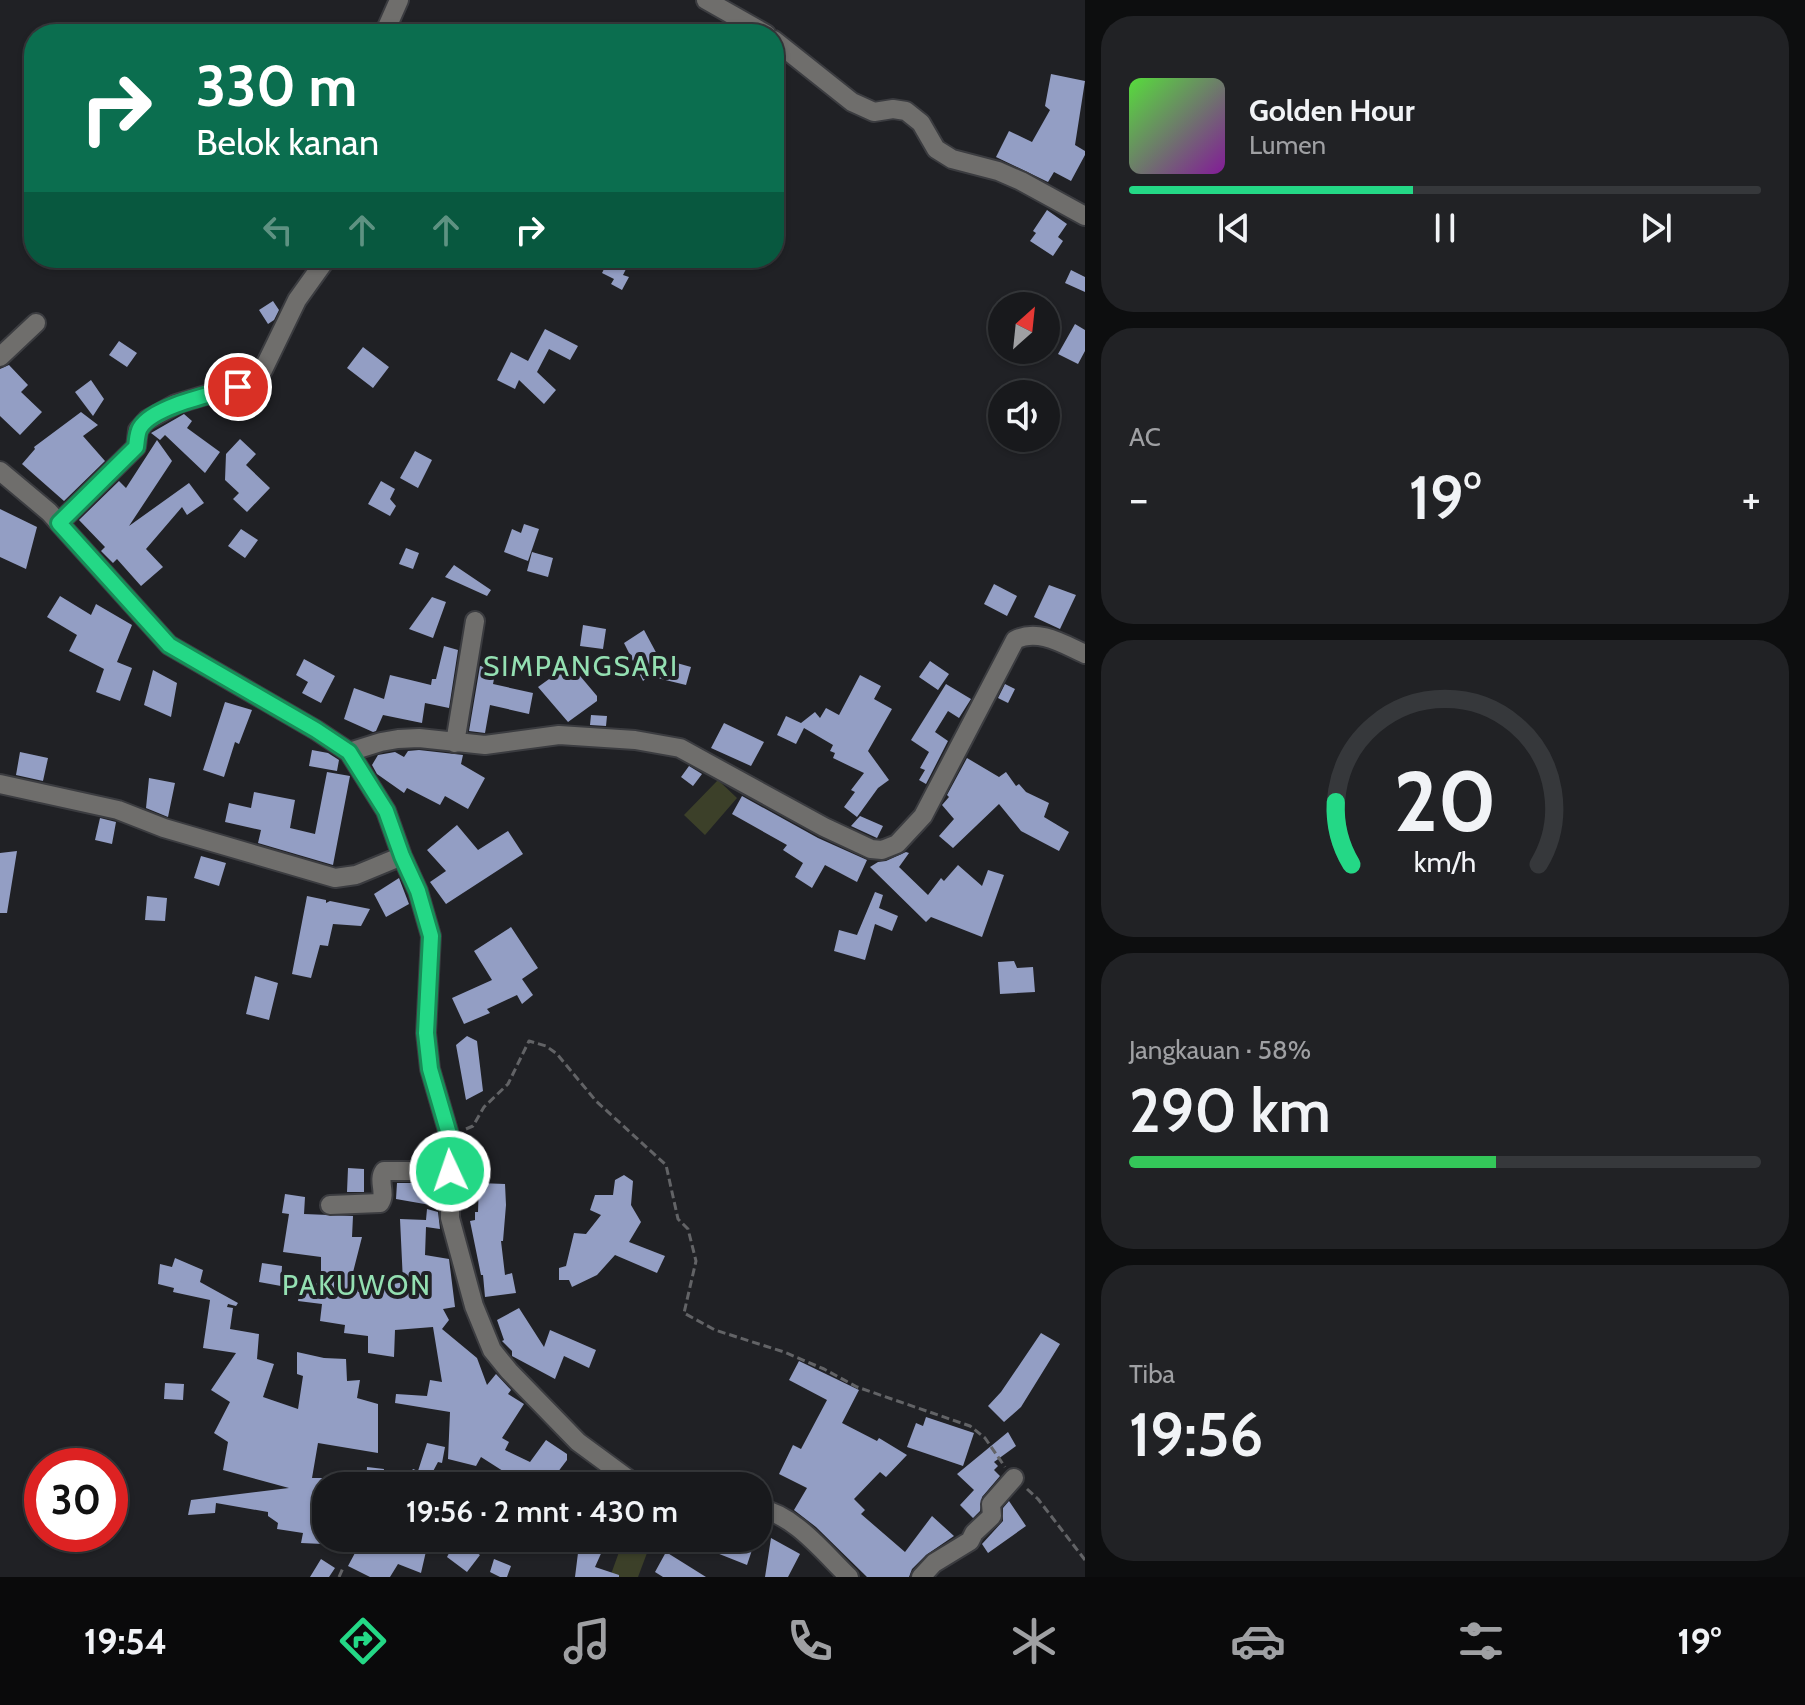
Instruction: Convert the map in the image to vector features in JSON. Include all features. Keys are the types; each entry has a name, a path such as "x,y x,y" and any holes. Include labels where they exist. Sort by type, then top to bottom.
{"street":[{"path":"388,24 399,0"},
{"path":"706,0 748,24"},
{"path":"784,48 865,109 874,112 893,109 913,115 936,149 952,159 998,171 1085,216"},
{"path":"59,523 136,447 138,430 147,420 176,404 252,381 263,370 297,300 320,268"},
{"path":"0,357 36,323"},
{"path":"0,471 59,523 169,645 349,752 386,811 418,891 431,936 426,1033 430,1069 449,1135 450,1218 467,1283 492,1350 578,1442 619,1472"},
{"path":"455,743 475,621"},
{"path":"349,752 398,739 419,738 485,745 559,735 635,740 680,748 824,827 871,849 882,850 897,844 923,816 1015,640 1029,633 1085,654"},
{"path":"0,784 118,810 164,828 335,878 356,875 402,856"},
{"path":"330,1205 380,1203 384,1198 381,1177 384,1171 450,1171"},
{"path":"921,1577 934,1563 970,1541 992,1516 991,1504 1014,1478"},
{"path":"772,1512 791,1523 849,1577"}],"path":[{"path":"449,1135 473,1126 484,1107 508,1084 529,1041 546,1046 557,1054 596,1101 666,1165 678,1219 688,1229 696,1261 684,1313 715,1330 784,1352 824,1369 857,1387 970,1426 985,1438 1014,1478 1038,1499 1085,1560"},
{"path":"339,1577 343,1568"}],"green space":[{"path":"718,780 737,798 705,835 684,815"},
{"path":"619,1552 647,1553 638,1577 610,1577"}],"building":[{"path":"1051,74 1085,81 1075,145 1085,151 1085,155 1071,181 1054,172 1048,182 996,157 1009,131 1032,142 1050,110 1045,106"},
{"path":"1047,210 1067,224 1058,237 1063,241 1053,256 1030,241"},
{"path":"604,268 626,268 623,275 629,277 622,290 611,284 614,279 602,273"},
{"path":"1071,270 1085,277 1085,292 1065,283"},
{"path":"273,301 279,310 268,324 259,310"},
{"path":"1075,324 1085,330 1085,351 1078,364 1060,355"},
{"path":"545,329 578,346 570,360 549,349 537,372 556,390 544,404 519,380 515,389 497,380 511,352 528,361"},
{"path":"119,341 137,353 127,367 109,355"},
{"path":"363,347 389,367 373,388 347,368"},
{"path":"9,365 28,385 21,392 42,412 20,435 0,416 0,369"},
{"path":"91,380 104,399 93,416 75,392"},
{"path":"81,412 98,425 83,436 105,461 64,501 22,464 34,447"},
{"path":"184,414 192,421 187,428 220,452 205,473 165,435 160,440 151,433"},
{"path":"240,439 256,454 246,465 270,488 247,512 233,499 239,493 225,480 226,454"},
{"path":"157,440 172,461 129,526 189,483 204,503 187,515 182,507 146,549 163,567 141,586 117,559 113,563 101,551 105,547 79,520 119,481 126,488"},
{"path":"415,451 432,460 418,488 400,478"},
{"path":"381,481 395,489 390,499 396,506 390,516 368,504"},
{"path":"0,509 37,527 26,569 0,557"},
{"path":"524,524 539,529 528,561 504,552 512,529 521,533"},
{"path":"241,529 258,540 245,558 228,546"},
{"path":"406,548 419,553 413,569 399,564"},
{"path":"532,552 553,558 548,577 527,571"},
{"path":"454,565 491,590 487,596 445,577"},
{"path":"994,584 1017,596 1007,616 984,604"},
{"path":"1049,585 1076,595 1060,629 1034,617"},
{"path":"60,596 91,615 96,604 132,625 117,662 132,668 120,701 96,692 104,669 69,651 77,635 47,617"},
{"path":"432,597 446,602 433,638 409,629"},
{"path":"583,625 606,629 603,649 580,646"},
{"path":"644,630 659,658 691,667 686,685 649,676 643,681 624,643"},
{"path":"444,646 458,650 449,708 425,703 422,723 383,715 373,732 344,719 354,688 384,699 390,675 431,685 432,679 436,679"},
{"path":"304,659 335,676 321,703 302,693 308,682 296,675"},
{"path":"930,661 949,674 938,690 919,677"},
{"path":"570,664 597,696 597,701 568,722 538,687"},
{"path":"480,666 496,669 493,684 533,693 529,714 490,705 485,733 469,731"},
{"path":"153,670 177,683 171,717 144,705"},
{"path":"860,675 881,686 874,699 892,709 868,751 889,780 878,788 857,817 844,807 855,792 851,790 864,773 833,758 835,753 830,751 833,745 804,728 796,744 777,735 786,716 801,723 815,712 820,718 826,708 839,715"},
{"path":"946,684 971,699 959,718 948,711 935,732 948,741 926,784 919,780 925,770 920,768 929,752 911,740"},
{"path":"1005,684 1015,689 1008,703 998,698"},
{"path":"225,702 252,710 239,744 235,742 224,777 203,770"},
{"path":"591,715 607,716 606,726 590,725"},
{"path":"724,723 764,742 751,766 711,748"},
{"path":"312,750 328,753 339,760 337,771 309,766"},
{"path":"408,751 463,755 461,764 485,778 468,809 445,796 440,805 407,788 404,793 377,774 372,765 378,755 395,752 404,757"},
{"path":"20,752 48,758 43,781 16,775"},
{"path":"967,758 999,777 1006,772 1016,786 1019,784 1026,792 1049,803 1044,817 1069,832 1059,851 1021,831 999,804 953,848 939,836 954,819 942,805 949,797 947,795"},
{"path":"689,766 702,774 693,786 681,777"},
{"path":"327,772 350,776 333,865 258,843 261,830 225,822 229,803 251,808 254,792 295,800 290,828 315,834"},
{"path":"149,778 175,783 168,817 146,808"},
{"path":"742,796 818,838 867,860 857,882 825,865 812,888 795,877 803,863 783,850 787,845 732,814"},
{"path":"860,816 883,826 877,838 851,826"},
{"path":"100,818 116,822 112,844 95,840"},
{"path":"457,825 478,850 508,831 523,854 446,904 430,882 446,871 427,850"},
{"path":"17,851 7,913 0,913 0,853"},
{"path":"909,853 899,867 928,895 941,878 944,881 958,865 982,886 988,870 1004,875 982,937 931,917 926,922 870,867"},
{"path":"201,856 226,863 219,886 194,878"},
{"path":"399,878 409,904 386,917 374,894"},
{"path":"875,892 883,895 879,908 898,916 892,931 875,924 865,960 834,951 839,930 857,935"},
{"path":"147,896 167,898 165,921 145,920"},
{"path":"307,896 326,900 326,903 330,901 370,909 361,926 333,924 328,946 320,945 311,978 292,974"},
{"path":"511,927 538,968 522,979 533,995 522,1004 517,995 487,1009 490,1013 464,1024 452,998 492,980 474,951"},
{"path":"1014,961 1017,968 1033,967 1035,992 1000,994 998,962"},
{"path":"255,976 278,983 269,1020 246,1014"},
{"path":"467,1036 477,1041 483,1091 466,1100 456,1045"},
{"path":"348,1168 364,1169 364,1192 347,1192"},
{"path":"624,1175 633,1181 631,1205 641,1222 629,1242 665,1256 657,1273 615,1255 597,1275 572,1287 569,1280 559,1280 559,1268 566,1266 574,1233 586,1234 601,1215 590,1210 595,1195 613,1195 615,1180"},
{"path":"397,1183 438,1183 436,1206 396,1199"},
{"path":"479,1183 505,1184 506,1205 501,1241 505,1275 512,1273 516,1293 485,1297 470,1221 475,1220 475,1212 478,1212"},
{"path":"285,1194 305,1197 304,1214 353,1216 352,1237 362,1237 350,1284 359,1285 358,1292 403,1282 400,1219 426,1220 427,1209 438,1212 440,1229 426,1227 425,1255 449,1259 455,1307 443,1309 449,1320 442,1329 477,1358 487,1385 496,1374 511,1390 508,1394 524,1404 502,1438 509,1442 505,1450 530,1462 546,1440 567,1454 567,1460 558,1472 504,1472 481,1457 476,1466 448,1459 450,1412 395,1403 396,1394 427,1396 430,1380 442,1382 433,1327 395,1330 394,1357 368,1353 368,1336 344,1333 345,1325 320,1321 322,1304 298,1301 301,1281 321,1284 321,1257 283,1252 289,1214 282,1213"},
{"path":"175,1258 203,1270 200,1282 238,1303 236,1306 228,1304 227,1307 233,1308 230,1329 259,1334 257,1359 274,1364 263,1397 298,1409 303,1376 297,1374 297,1352 346,1359 347,1381 360,1380 357,1398 378,1404 378,1453 318,1443 312,1472 312,1544 301,1543 303,1533 277,1529 278,1523 268,1516 268,1512 216,1503 215,1513 188,1515 191,1500 289,1488 223,1470 228,1442 214,1433 230,1402 211,1390 236,1353 203,1348 210,1300 173,1292 174,1288 158,1284 160,1264 172,1267"},
{"path":"262,1263 282,1266 281,1286 259,1282"},
{"path":"519,1308 544,1347 550,1330 596,1350 589,1368 564,1356 555,1379 512,1356 512,1351 502,1341 497,1320"},
{"path":"1041,1333 1060,1344 1021,1407 1004,1422 988,1406"},
{"path":"799,1361 859,1390 842,1423 877,1441 879,1438 907,1455 886,1477 880,1472 854,1499 865,1510 861,1514 905,1552 932,1516 954,1536 926,1555 912,1569 909,1577 867,1577 794,1510 807,1488 779,1474 793,1445 801,1449 827,1400 789,1380"},
{"path":"165,1383 184,1384 183,1400 164,1399"},
{"path":"926,1417 974,1433 963,1466 907,1447 916,1423 923,1426"},
{"path":"1008,1432 1016,1446 994,1462 998,1466 994,1470 1000,1476 982,1497 980,1511 973,1518 960,1505 974,1490 957,1474"},
{"path":"427,1443 445,1447 442,1463 438,1462 433,1472 411,1472 413,1469 418,1471"},
{"path":"367,1467 384,1469 384,1472 367,1472"},
{"path":"1009,1501 1026,1526 988,1553 982,1544 1003,1521 1003,1508"},
{"path":"772,1539 800,1554 788,1577 765,1577 769,1552 772,1552"},
{"path":"356,1552 426,1552 421,1573 398,1564 390,1577 370,1577 348,1566"},
{"path":"450,1552 476,1552 480,1555 467,1572 447,1557"},
{"path":"578,1552 602,1552 595,1567 619,1575 619,1577 575,1577"},
{"path":"666,1552 706,1577 663,1577 655,1572"},
{"path":"714,1552 751,1552 747,1565"},
{"path":"321,1559 335,1568 329,1577 310,1577"},
{"path":"494,1559 511,1566 507,1577 490,1572"}],"district":[{"name":"SIMPANGSARI","path":"581,666"},
{"name":"PAKUWON","path":"357,1285"}],"route":[{"path":"238,387 176,404 147,420 138,430 136,447 59,523 169,645 349,752 386,811 418,891 431,936 426,1033 430,1069 451,1141 450,1171"}]}
